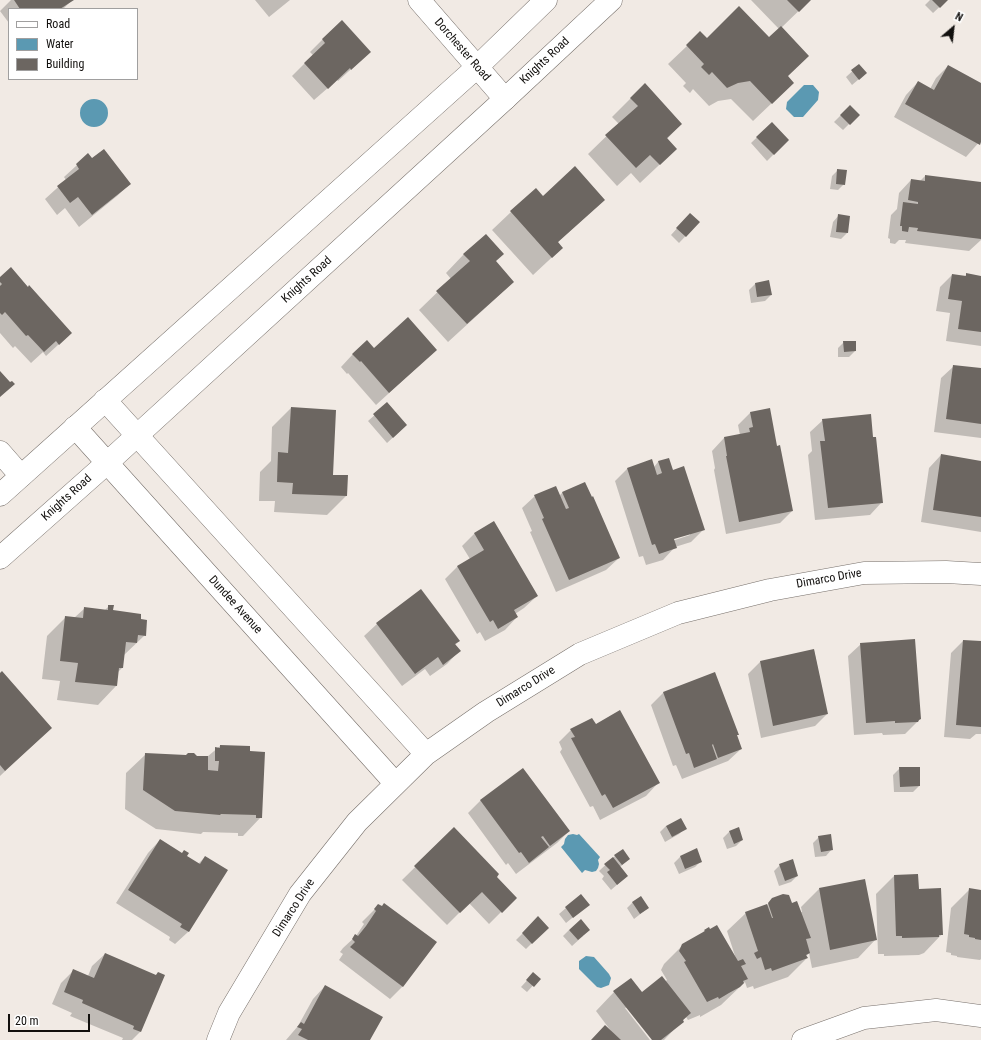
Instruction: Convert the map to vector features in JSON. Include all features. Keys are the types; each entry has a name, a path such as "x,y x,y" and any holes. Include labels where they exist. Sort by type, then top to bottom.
{"street":[{"name":"Dorchester Road","path":"419,0 505,100"},
{"path":"0,495 476,68 546,0"},
{"name":"Knights Road","path":"0,558 107,463 505,100 611,0"},
{"path":"105,400 426,754"},
{"name":"Dundee Avenue","path":"75,427 395,783"},
{"path":"0,452 21,476"},
{"name":"Dimarco Drive","path":"218,1040 229,1013 300,894 357,822 426,754 486,712 580,654 678,613 770,590 864,573 946,572 981,574"},
{"path":"803,1040 864,1018 936,1010 981,1016"}],"water":[{"path":"804,85 813,85 819,92 818,100 803,117 794,117 786,109 787,102"},
{"path":"94,99 104,103 108,113 104,123 94,127 84,123 80,113 84,103"},
{"path":"579,834 600,857 596,871 592,872 585,870 582,873 561,847 568,835"},
{"path":"586,956 594,957 609,974 611,978 609,985 601,988 597,987 579,969 579,961"}],"building":[{"path":"14,0 74,0 62,8 19,8"},
{"path":"787,0 811,0 799,12"},
{"path":"932,0 948,0 940,8"},
{"path":"739,6 769,37 781,26 809,56 788,76 794,83 772,104 750,81 738,83 727,88 712,72 709,75 701,67 704,64 686,45 700,31 707,38"},
{"path":"342,20 371,52 351,70 350,68 328,89 304,63 325,43 322,39"},
{"path":"859,64 867,73 859,80 851,70"},
{"path":"948,65 981,83 980,145 905,104 918,81 934,90"},
{"path":"645,83 682,124 667,138 677,149 660,165 650,155 636,168 605,135 638,106 630,98"},
{"path":"850,105 860,115 850,125 840,115"},
{"path":"772,122 789,140 774,155 756,137"},
{"path":"104,149 131,184 92,215 78,197 70,203 57,186 79,169 76,164 88,153 92,158"},
{"path":"575,166 605,200 558,242 563,248 552,258 510,211 536,188 543,196"},
{"path":"837,169 847,170 845,185 836,184"},
{"path":"925,175 981,182 981,239 917,231 918,228 909,227 908,232 902,231 902,226 900,226 903,202 918,204 918,202 908,200 911,179 925,181"},
{"path":"690,213 700,222 686,237 676,228"},
{"path":"838,214 850,216 848,233 836,232"},
{"path":"486,234 504,254 496,261 514,282 467,324 436,291 470,261 463,254"},
{"path":"11,267 72,333 59,345 56,341 44,352 28,335 26,336 5,312 2,315 0,313 0,286 2,284 0,282 0,277"},
{"path":"966,273 981,276 981,332 958,329 962,301 948,299 952,274 966,276"},
{"path":"769,280 772,295 757,297 755,283"},
{"path":"408,317 437,350 389,393 361,361 360,362 352,354 367,340 374,348"},
{"path":"843,341 856,341 856,351 844,352"},
{"path":"953,365 981,368 981,424 946,419"},
{"path":"0,371 10,382 12,381 15,384 0,397"},
{"path":"387,402 407,425 393,438 373,414"},
{"path":"291,407 336,410 333,475 348,475 347,496 292,494 293,483 277,482 278,452 288,453"},
{"path":"770,408 777,446 780,445 793,511 739,522 726,456 724,437 750,432 749,428 753,427 750,412"},
{"path":"871,414 873,437 876,437 883,503 828,508 820,441 825,441 822,419"},
{"path":"941,454 981,461 981,517 933,510"},
{"path":"669,458 673,470 684,466 705,530 674,539 677,548 659,554 655,544 652,545 627,468 652,459 657,475 662,473 658,461"},
{"path":"585,482 592,497 593,496 620,558 569,580 542,519 544,518 534,495 556,486 566,509 569,508 562,492"},
{"path":"494,521 538,596 514,610 518,617 498,629 493,620 490,622 457,566 484,550 474,533"},
{"path":"421,589 460,641 455,644 461,651 443,665 438,657 415,674 376,623"},
{"path":"108,605 114,605 113,610 141,614 141,619 147,620 146,636 138,635 137,643 126,642 123,668 119,668 117,686 75,682 78,663 60,661 65,616 83,618 84,607 108,610"},
{"path":"915,639 921,719 918,722 895,723 895,721 866,723 860,643"},
{"path":"963,640 981,641 981,727 956,725"},
{"path":"814,649 828,714 773,726 760,661"},
{"path":"2,671 52,728 5,771 0,765 0,673"},
{"path":"715,672 739,735 737,735 742,749 718,758 713,744 712,745 717,759 694,768 689,753 686,754 663,692"},
{"path":"620,710 660,783 613,808 605,794 602,796 571,738 575,737 570,729 592,718 596,724"},
{"path":"220,745 250,746 250,751 265,752 262,818 256,818 256,815 220,815 175,811 143,790 145,753 186,755 188,753 194,753 197,756 208,756 208,770 218,771 219,761 215,761 215,747 220,748"},
{"path":"899,767 920,767 920,786 900,787"},
{"path":"523,768 570,831 550,846 543,836 541,837 549,847 529,863 521,852 519,853 480,800"},
{"path":"681,818 687,829 672,837 666,826"},
{"path":"454,827 499,874 497,877 517,898 502,913 482,892 460,913 414,866"},
{"path":"739,827 743,840 734,844 729,831"},
{"path":"831,834 833,850 821,852 818,836"},
{"path":"160,839 182,853 184,850 189,853 187,856 200,864 205,856 228,870 189,932 180,927 182,924 128,890"},
{"path":"697,848 702,862 685,869 680,856"},
{"path":"623,849 630,859 622,865 614,855"},
{"path":"613,857 628,876 617,885 607,872 610,870 604,864"},
{"path":"793,859 798,876 785,881 779,864"},
{"path":"918,874 919,889 941,888 943,935 939,935 939,937 902,938 902,936 896,936 894,875"},
{"path":"865,879 877,940 830,950 819,888"},
{"path":"969,888 981,890 981,940 964,934"},
{"path":"581,894 590,905 573,918 565,907"},
{"path":"783,894 789,895 792,903 797,901 811,938 806,939 810,953 806,955 808,958 772,971 771,968 765,970 761,957 757,959 754,953 758,951 745,912 767,904 773,918 768,903 772,898"},
{"path":"641,896 649,908 640,914 632,902"},
{"path":"384,903 437,942 403,987 350,947 355,942 352,939 355,934 358,936 376,911 374,909 378,904 382,906"},
{"path":"538,916 549,928 532,944 522,933"},
{"path":"581,919 590,930 578,940 569,930"},
{"path":"717,925 738,961 743,959 746,964 741,966 748,979 743,981 744,983 740,987 719,999 718,997 707,1002 684,962 686,961 679,951 682,944 705,931 704,930 709,927 710,929"},
{"path":"105,953 156,975 158,972 165,975 141,1032 133,1029 134,1026 82,1003 83,1000 64,992 73,969 94,978"},
{"path":"533,972 541,979 534,987 526,980"},
{"path":"662,976 691,1013 683,1020 684,1022 661,1040 652,1040 613,991 631,978 642,992"},
{"path":"325,985 383,1017 370,1040 308,1040 298,1035 302,1029 297,1027 301,1022 304,1024"},
{"path":"605,1025 621,1040 591,1040"}]}
